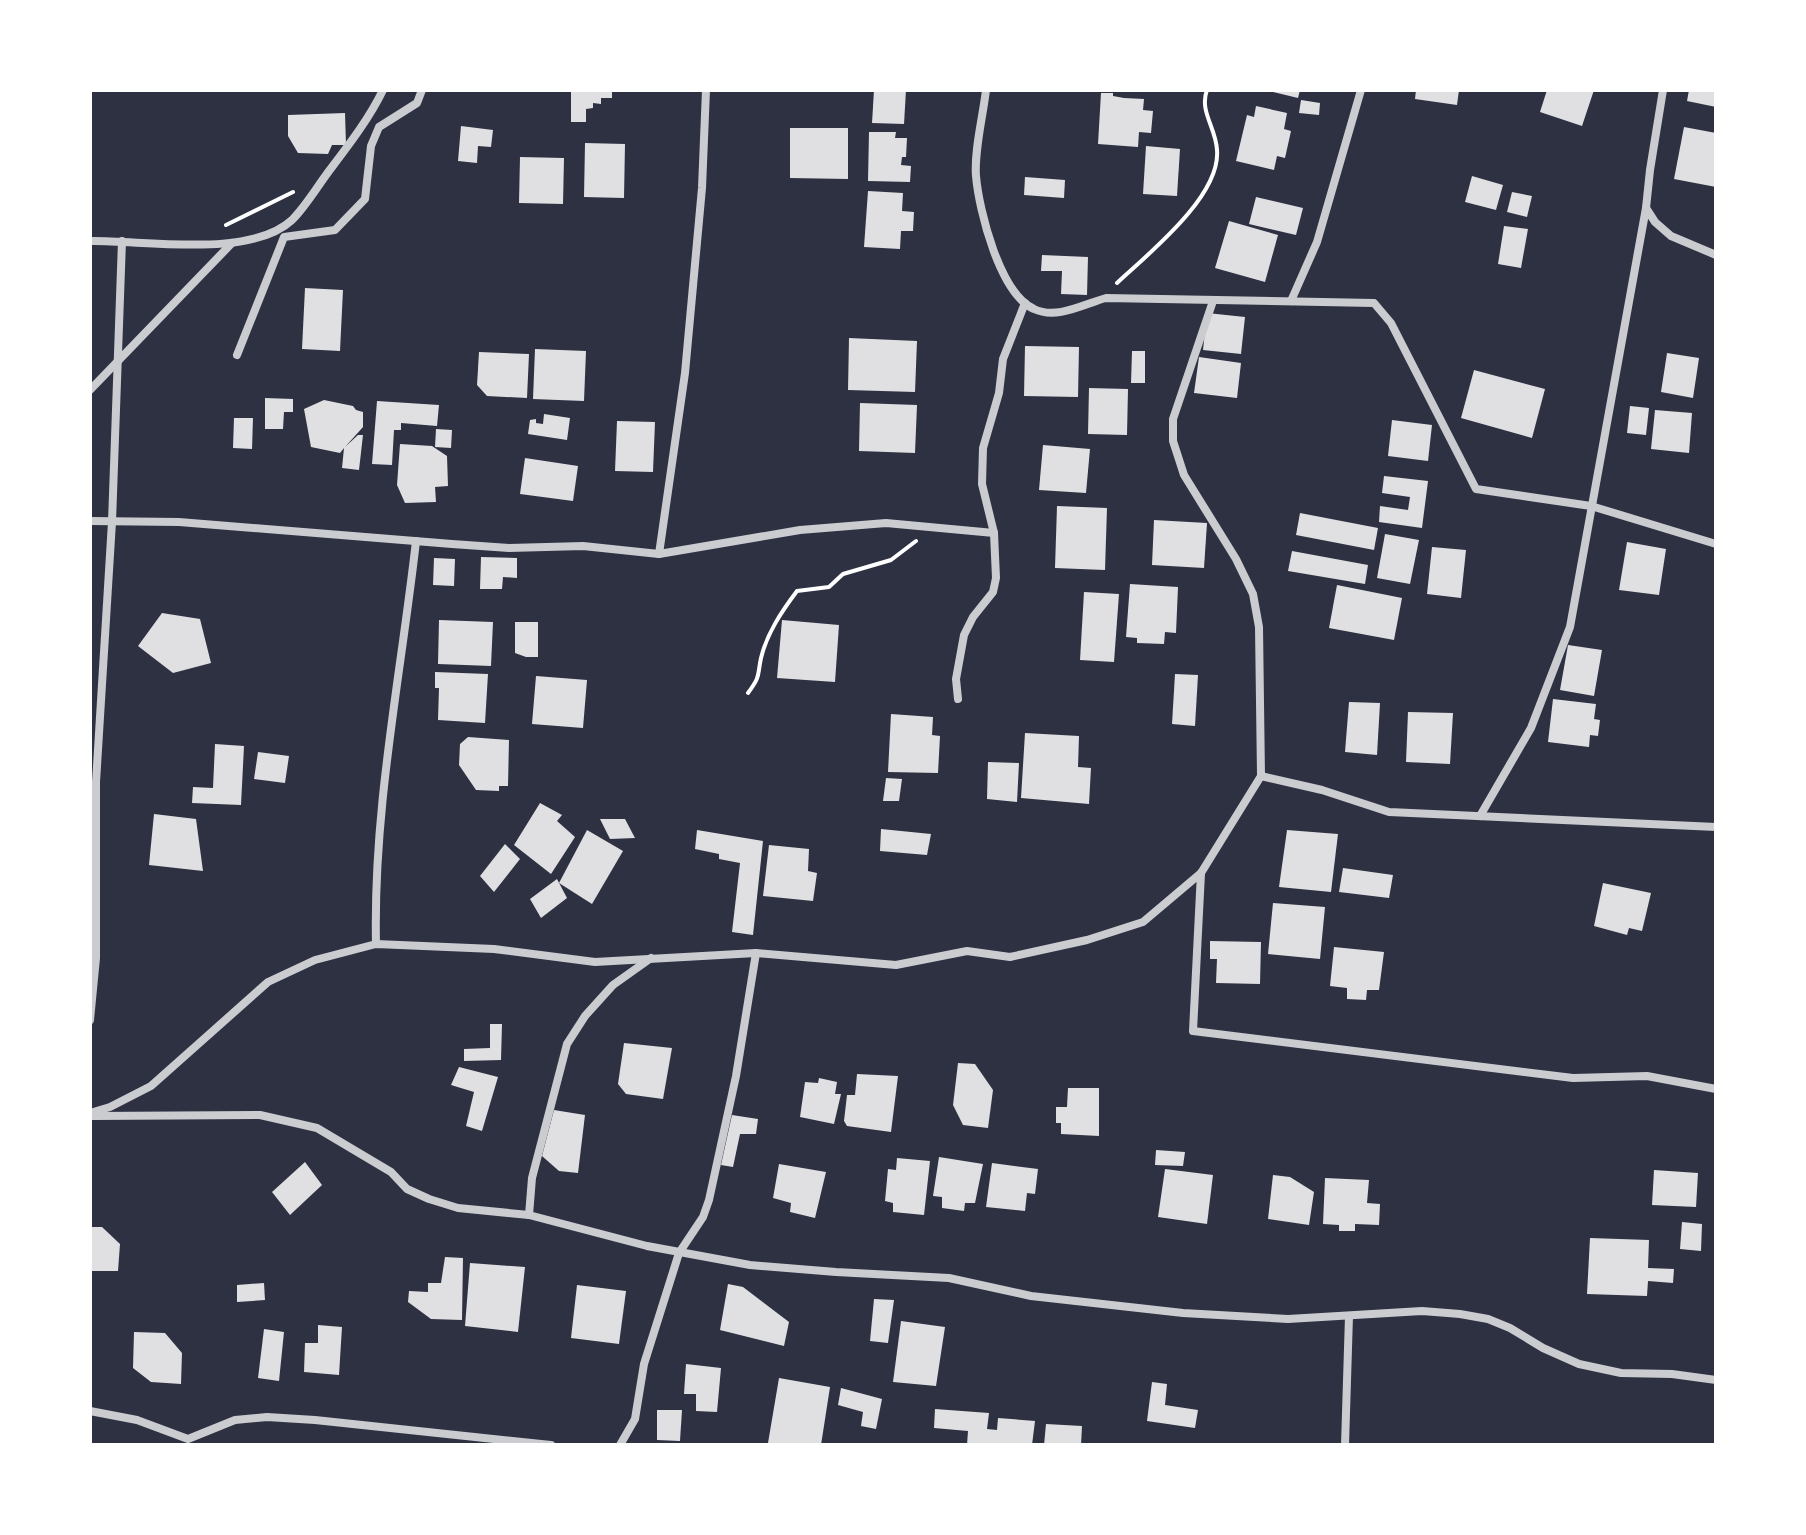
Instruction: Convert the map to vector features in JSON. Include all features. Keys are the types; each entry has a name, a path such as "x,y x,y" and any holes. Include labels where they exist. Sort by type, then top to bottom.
{"street":[{"path":"90,241 232,243 265,237 292,220 383,90"},
{"path":"237,355 284,237 335,230 365,199 371,146 379,127 417,103 422,90"},
{"path":"659,554 685,373 702,188 706,90"},
{"path":"986,90 976,175 997,260 1010,285 1035,310 1051,313 1065,311 1106,298 1374,303 1391,323 1476,489 1591,506 1716,544"},
{"path":"1291,301 1317,242 1361,90"},
{"path":"1480,816 1531,728 1570,627 1646,208 1663,90"},
{"path":"1646,208 1655,222 1671,236 1716,255"},
{"path":"90,1020 96,958 93,782 112,522 122,241"},
{"path":"90,390 232,243"},
{"path":"90,1115 151,1086 268,982 315,960 376,944 494,949 595,962 756,953 896,965 967,951 1010,957 1087,940 1143,922 1201,873 1261,776 1259,627 1253,594 1236,559 1184,475 1173,441 1173,419 1213,301"},
{"path":"958,699 956,679 964,635 973,617 993,592 996,566 994,533 984,500 983,448 999,393 1003,359 1025,303"},
{"path":"90,521 179,522 509,548 583,546 659,554 744,538 837,526 886,523 994,533"},
{"path":"376,944 375,888 379,841 395,685 416,541"},
{"path":"1261,776 1322,790 1389,812 1716,827"},
{"path":"1201,873 1193,1031 1573,1078 1647,1076 1716,1089"},
{"path":"620,1445 635,1419 644,1364 679,1253 703,1217 709,1200 736,1076 756,953"},
{"path":"529,1215 532,1178 567,1044 585,1016 613,985 651,957"},
{"path":"90,1115 260,1115 317,1128 391,1172 407,1189 458,1208 529,1215 679,1253 750,1265 949,1278 1031,1296 1183,1313 1288,1319 1422,1311 1460,1314 1488,1319 1510,1328 1543,1348 1579,1364 1621,1373 1672,1374 1716,1380"},
{"path":"1345,1445 1349,1316"},
{"path":"90,1411 137,1420 188,1439 235,1420 267,1417 551,1445"}],"path":[{"path":"1106,298 1173,232 1206,187 1217,157 1214,132 1203,106 1207,90"},
{"path":"224,226 324,177"},
{"path":"748,693 761,676 761,659 777,618 797,591 829,587 849,571 891,560 906,551 932,526"}],"building":[{"path":"571,90 612,90 612,98 601,98 601,104 593,103 593,108 586,109 586,122 571,122"},
{"path":"874,90 906,90 904,124 872,123"},
{"path":"1265,90 1300,90 1298,98"},
{"path":"1416,90 1459,90 1457,105 1415,99"},
{"path":"1547,90 1594,90 1582,126 1540,112"},
{"path":"1689,90 1716,90 1716,107 1687,101"},
{"path":"1101,93 1144,99 1143,110 1153,111 1151,133 1139,132 1138,147 1098,144"},
{"path":"1301,100 1320,103 1319,115 1299,113"},
{"path":"1256,106 1287,113 1284,129 1291,131 1285,158 1277,156 1274,170 1236,161 1247,115 1254,117"},
{"path":"345,113 346,145 332,145 328,154 298,153 288,136 288,115"},
{"path":"461,126 493,130 491,147 478,146 477,163 458,161"},
{"path":"1684,127 1716,133 1716,187 1674,179"},
{"path":"790,128 848,128 848,179 790,178"},
{"path":"869,132 896,132 895,138 907,138 906,157 902,157 901,165 911,166 910,182 868,181"},
{"path":"585,143 625,144 624,198 584,197"},
{"path":"1146,146 1180,149 1177,196 1143,194"},
{"path":"520,157 564,158 563,204 519,203"},
{"path":"1472,176 1503,185 1496,210 1465,202"},
{"path":"1025,177 1065,180 1064,198 1024,195"},
{"path":"868,191 903,193 902,211 914,212 913,231 901,231 900,249 864,247"},
{"path":"1512,192 1532,196 1527,217 1507,212"},
{"path":"1256,197 1303,208 1296,235 1249,224"},
{"path":"1229,221 1278,235 1265,282 1215,268"},
{"path":"1504,226 1528,229 1521,268 1498,264"},
{"path":"1042,255 1088,257 1087,295 1061,294 1062,271 1041,271"},
{"path":"305,288 343,290 340,351 302,349"},
{"path":"1207,313 1245,317 1241,354 1203,350"},
{"path":"849,338 917,341 915,392 848,390"},
{"path":"1025,346 1079,347 1078,397 1024,396"},
{"path":"535,349 586,351 584,401 533,399"},
{"path":"1132,351 1145,351 1145,383 1131,383"},
{"path":"479,352 529,354 527,398 487,396 477,385"},
{"path":"1667,353 1699,358 1693,398 1661,392"},
{"path":"1199,357 1241,363 1237,398 1194,393"},
{"path":"1474,370 1545,389 1532,438 1461,418"},
{"path":"1089,388 1128,389 1127,435 1088,434"},
{"path":"265,398 293,399 293,412 284,412 283,429 265,429"},
{"path":"324,400 353,406 363,412 363,427 345,447 358,435 363,435 359,470 342,468 344,448 340,453 311,447 304,409"},
{"path":"377,401 439,405 437,426 401,423 401,430 394,430 392,465 372,464"},
{"path":"860,403 917,405 915,453 859,451"},
{"path":"1630,406 1649,408 1646,435 1627,433"},
{"path":"1655,410 1692,413 1689,453 1651,449"},
{"path":"544,414 570,418 567,440 528,434 530,420 536,419 536,423 543,424"},
{"path":"234,418 253,418 252,449 233,448"},
{"path":"1392,420 1432,425 1428,461 1388,456"},
{"path":"617,421 655,422 653,472 615,471"},
{"path":"436,429 452,430 451,448 435,447"},
{"path":"400,444 432,446 447,456 448,486 435,487 436,502 405,503 397,485"},
{"path":"1043,445 1090,449 1086,493 1039,490"},
{"path":"525,458 578,466 573,501 520,494"},
{"path":"1384,476 1428,481 1422,528 1379,522 1380,506 1408,510 1410,497 1382,493"},
{"path":"1057,506 1107,508 1105,570 1055,568"},
{"path":"1300,513 1378,528 1374,550 1296,535"},
{"path":"1154,520 1207,523 1204,568 1152,565"},
{"path":"1385,534 1419,540 1410,584 1377,578"},
{"path":"1627,542 1666,549 1659,595 1619,590"},
{"path":"1432,547 1466,550 1461,598 1427,594"},
{"path":"1292,551 1368,565 1365,584 1288,571"},
{"path":"481,557 517,558 517,578 503,577 502,589 480,589"},
{"path":"434,558 455,559 454,586 433,585"},
{"path":"1130,584 1178,587 1176,633 1165,632 1164,644 1137,643 1137,638 1126,637"},
{"path":"1337,585 1402,598 1394,640 1329,628"},
{"path":"1084,592 1119,594 1114,662 1080,660"},
{"path":"162,613 200,619 211,663 173,673 138,646"},
{"path":"439,620 493,622 491,666 438,664"},
{"path":"782,620 839,625 835,682 777,678"},
{"path":"515,622 538,622 538,657 515,653"},
{"path":"1568,645 1602,650 1594,696 1560,690"},
{"path":"435,672 488,674 485,723 438,720 439,688 435,688"},
{"path":"1175,674 1198,675 1195,726 1172,724"},
{"path":"536,676 587,680 583,728 532,724"},
{"path":"1553,699 1596,704 1594,719 1600,720 1598,736 1590,735 1589,747 1548,742"},
{"path":"1349,702 1380,703 1377,755 1345,752"},
{"path":"1408,712 1453,713 1450,764 1406,762"},
{"path":"891,714 933,717 932,735 940,736 938,773 888,772"},
{"path":"1025,733 1079,736 1078,767 1091,768 1089,804 1021,798"},
{"path":"468,737 509,740 508,786 499,786 499,791 476,790 459,765 460,744"},
{"path":"215,744 244,746 241,805 192,803 193,787 213,788"},
{"path":"258,752 289,756 285,783 254,779"},
{"path":"988,762 1019,763 1017,802 987,799"},
{"path":"886,778 902,779 899,801 883,801"},
{"path":"540,803 562,815 557,821 575,837 551,874 514,845"},
{"path":"154,814 196,819 203,871 149,865"},
{"path":"600,819 625,819 635,838 610,839"},
{"path":"881,829 931,834 927,855 880,851"},
{"path":"587,830 623,851 592,904 559,883"},
{"path":"697,830 763,841 753,935 732,932 740,863 719,859 719,854 695,849"},
{"path":"1287,830 1338,834 1331,892 1279,887"},
{"path":"505,844 520,859 494,892 480,876"},
{"path":"769,845 809,849 808,871 817,873 813,901 763,896"},
{"path":"1343,868 1393,875 1389,898 1339,892"},
{"path":"557,879 567,898 541,918 530,899"},
{"path":"1603,883 1651,893 1642,931 1629,928 1627,935 1594,926"},
{"path":"1273,903 1325,907 1320,959 1268,954"},
{"path":"1210,941 1261,942 1260,984 1216,983 1217,959 1210,959"},
{"path":"1334,947 1384,952 1379,990 1367,990 1366,1000 1347,999 1347,988 1330,986"},
{"path":"490,1024 502,1024 501,1060 464,1061 464,1049 490,1048"},
{"path":"624,1043 672,1048 663,1099 626,1094 618,1084"},
{"path":"958,1063 975,1064 993,1090 988,1128 963,1125 953,1105"},
{"path":"459,1067 498,1077 482,1131 466,1126 474,1092 451,1085"},
{"path":"857,1074 898,1076 891,1132 847,1126 844,1121 847,1095 855,1095"},
{"path":"819,1078 837,1082 835,1094 841,1094 834,1124 800,1117 805,1082 818,1083"},
{"path":"1068,1088 1099,1088 1099,1136 1061,1134 1061,1123 1056,1123 1056,1107 1067,1107"},
{"path":"554,1110 585,1115 578,1173 559,1171 542,1156"},
{"path":"732,1115 758,1119 756,1134 740,1134 733,1167 721,1165"},
{"path":"1156,1150 1185,1152 1183,1166 1155,1165"},
{"path":"939,1157 983,1164 975,1203 965,1203 964,1211 942,1208 942,1197 933,1196"},
{"path":"897,1158 930,1161 924,1215 893,1212 893,1203 885,1201 888,1169 896,1170"},
{"path":"305,1162 322,1185 290,1215 272,1192"},
{"path":"992,1163 1038,1169 1035,1194 1027,1193 1025,1211 986,1207"},
{"path":"779,1164 826,1172 815,1218 790,1212 791,1203 773,1198"},
{"path":"1165,1169 1213,1175 1207,1224 1158,1217"},
{"path":"1654,1170 1698,1173 1696,1207 1652,1205"},
{"path":"1273,1175 1290,1177 1314,1192 1309,1225 1268,1219"},
{"path":"1325,1178 1369,1180 1367,1203 1380,1204 1379,1225 1355,1224 1355,1231 1339,1231 1339,1225 1323,1224"},
{"path":"1682,1222 1702,1224 1701,1251 1680,1249"},
{"path":"90,1227 102,1227 120,1244 118,1271 90,1271"},
{"path":"1590,1238 1649,1240 1648,1268 1674,1269 1673,1283 1648,1281 1647,1296 1587,1294"},
{"path":"445,1257 463,1258 462,1320 431,1319 408,1302 409,1291 428,1292 428,1283 441,1283"},
{"path":"470,1263 525,1267 518,1332 465,1326"},
{"path":"264,1283 265,1300 237,1302 237,1285"},
{"path":"728,1284 743,1287 789,1322 784,1346 720,1330"},
{"path":"577,1285 626,1291 619,1344 571,1338"},
{"path":"874,1299 894,1300 888,1343 870,1341"},
{"path":"901,1321 945,1327 936,1386 893,1382"},
{"path":"318,1325 342,1327 339,1375 304,1372 305,1343 318,1343"},
{"path":"264,1329 284,1332 279,1381 258,1378"},
{"path":"134,1332 165,1333 182,1353 181,1384 151,1382 133,1368"},
{"path":"686,1364 721,1368 717,1412 696,1411 696,1394 684,1394"},
{"path":"779,1378 830,1387 821,1445 768,1443"},
{"path":"1152,1382 1167,1384 1165,1405 1198,1410 1195,1428 1147,1421"},
{"path":"841,1388 882,1399 876,1429 861,1426 863,1412 838,1405"},
{"path":"935,1409 989,1413 987,1429 997,1430 998,1418 1035,1421 1032,1445 967,1445 968,1431 934,1428"},
{"path":"657,1410 682,1410 680,1441 657,1440"},
{"path":"1046,1424 1082,1426 1081,1445 1044,1445"}]}
